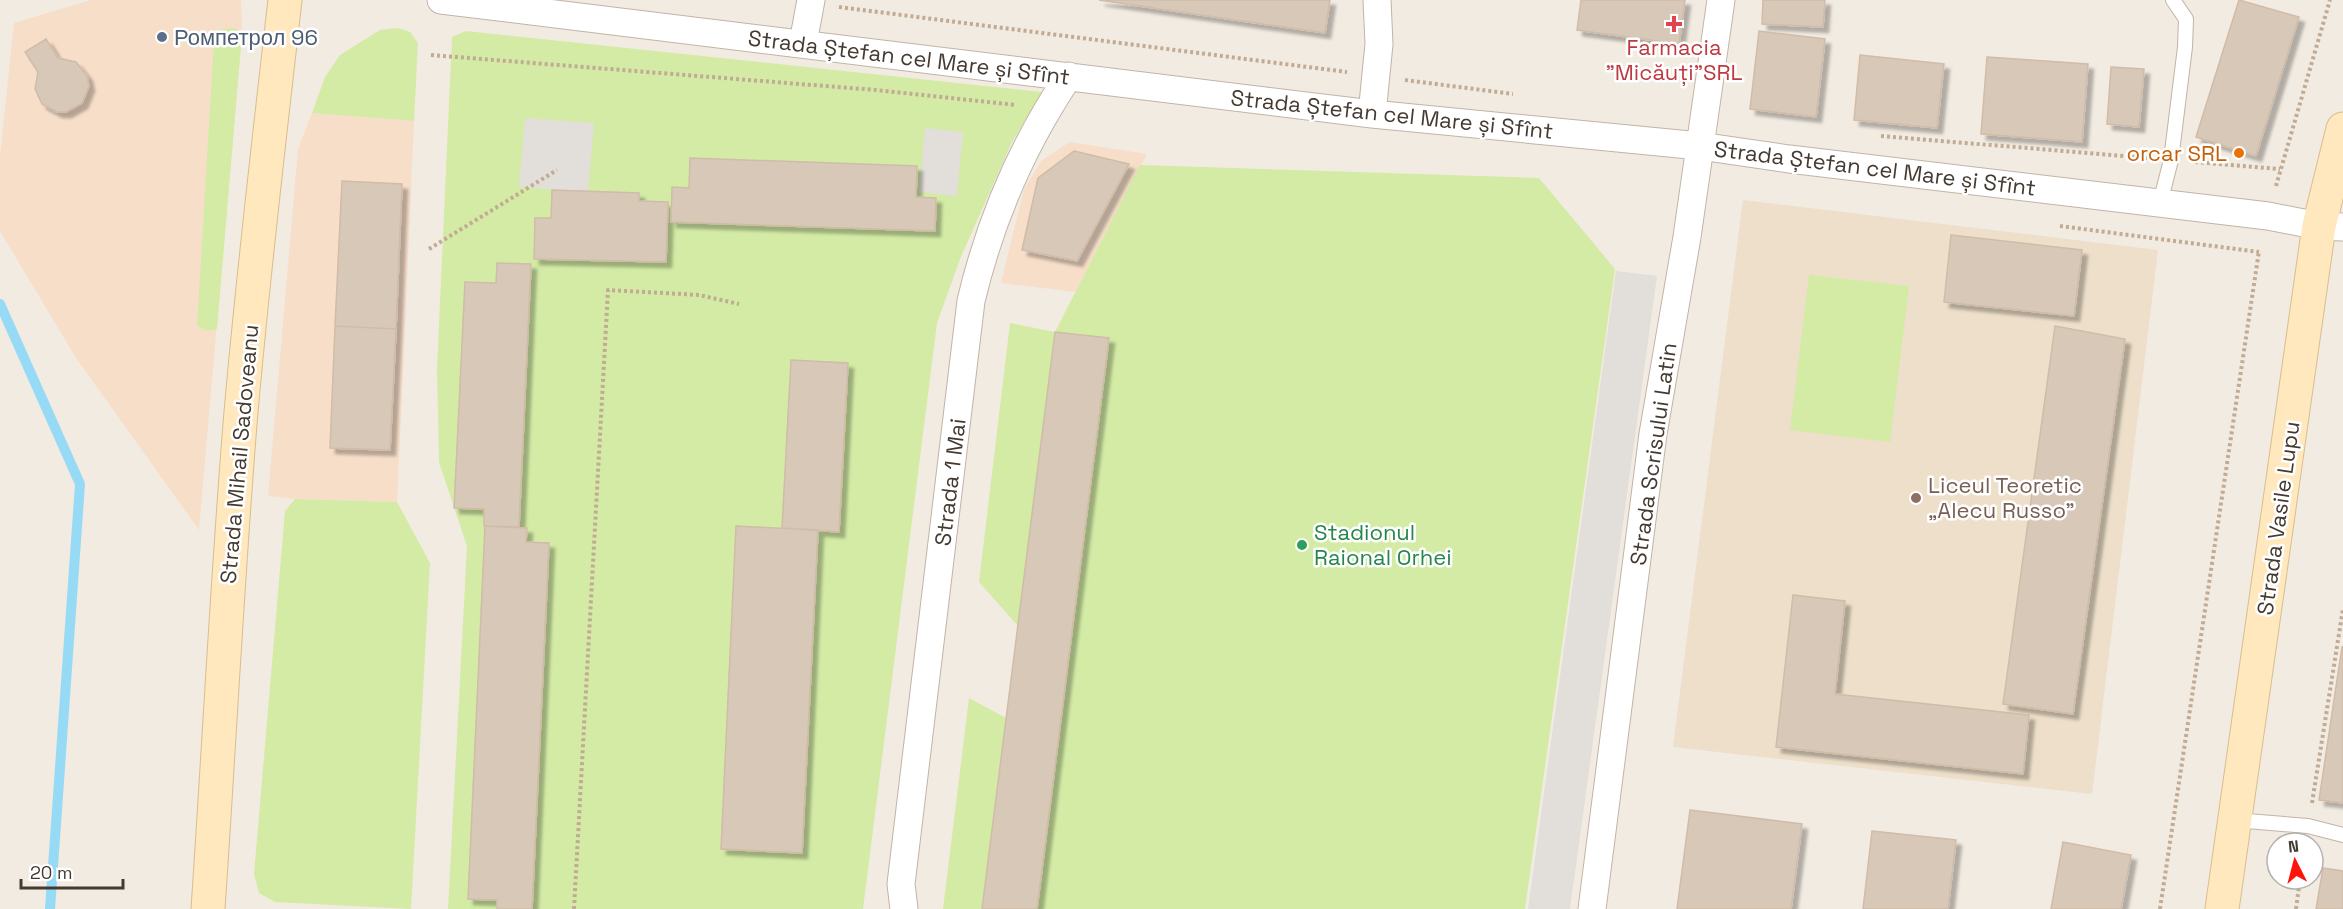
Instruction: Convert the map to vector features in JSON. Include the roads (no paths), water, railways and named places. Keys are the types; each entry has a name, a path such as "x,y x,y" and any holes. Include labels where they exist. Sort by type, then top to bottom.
{"street":[{"name":"Strada Mihail Sadoveanu","path":"208,909 227,589 241,415 258,233 285,0"},
{"name":"Strada Ștefan cel Mare și Sfînt","path":"441,0 1372,114 1700,146 1789,159 2268,216 2331,226"},
{"path":"1372,114 1379,44 1377,0"},
{"name":"Strada Scrisului Latin","path":"1592,909 1653,434 1687,237 1721,0"},
{"path":"803,43 811,2"},
{"name":"Strada 1 Mai","path":"904,909 903,872 971,301 982,253 1023,153 1047,108 1069,76"},
{"name":"Strada Vasile Lupu","path":"2222,909 2331,226 2343,129"}],"lane":[{"path":"2160,203 2171,160 2185,47 2186,19 2173,0"},
{"path":"2235,820 2308,826 2343,835"}],"waterway":[{"path":"0,304 80,484 50,909"}],"place":[{"name":"Farmacia \"Micăuți\"SRL","path":"1674,24"},
{"name":"Ромпетрол 96","path":"162,37"},
{"name":"orcar SRL","path":"2239,153"},
{"name":"Liceul Teoretic „Alecu Russo”","path":"1916,498"},
{"name":"Stadionul Raional Orhei","path":"1302,545"}]}
